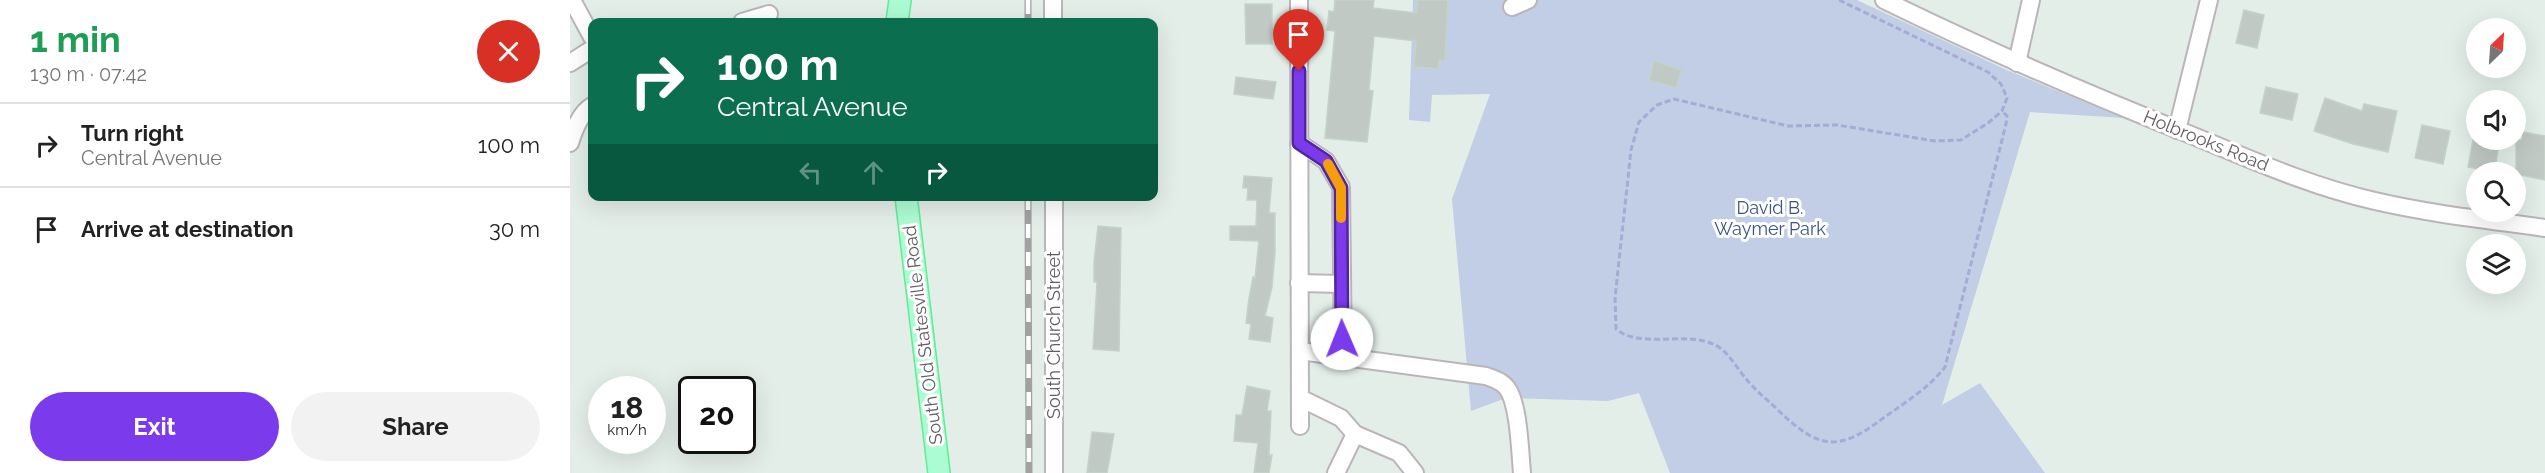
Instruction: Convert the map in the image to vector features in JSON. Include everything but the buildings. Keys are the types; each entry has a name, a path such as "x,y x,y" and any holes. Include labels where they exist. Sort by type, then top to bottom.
{"main road":[{"path":"898,18 900,0"},
{"name":"South Old Statesville Road","path":"907,201 939,473"}],"street":[{"path":"572,0 588,30"},
{"path":"1053,0 1053,18"},
{"path":"1299,0 1300,426"},
{"path":"1512,7 1528,0"},
{"name":"Holbrooks Road","path":"1884,0 2017,63 2177,130 2336,190 2374,201 2428,212 2545,228"},
{"path":"2017,63 2031,0"},
{"path":"2177,130 2209,0"},
{"path":"752,18 767,12"},
{"path":"570,63 588,52"},
{"path":"570,143 573,130 588,108"},
{"path":"1299,143 1326,161 1341,188 1343,357"},
{"name":"South Church Street","path":"1054,201 1054,473"},
{"path":"1299,283 1342,285"},
{"path":"1300,351 1486,376 1497,380 1507,389 1513,406 1522,473"},
{"path":"1300,398 1341,418 1355,434 1399,453 1415,473"},
{"path":"1335,473 1355,434"}],"path":[{"path":"1839,0 1988,72 2001,84 2007,98 2002,111 1988,123 1960,140 1935,141 1838,125 1788,126 1674,99 1657,105 1639,122 1631,150 1615,298 1616,329 1623,334 1634,337 1701,340 1715,344 1747,381 1800,430 1820,441 1839,441 1867,430 1936,379 1945,367 2006,124 2007,116 2002,111"}],"green space":[{"name":"David B. Waymer Park","path":"1413,0 1857,0 2009,71 2123,118 2030,112 1942,405 1980,383 2045,473 1670,473 1639,393 1608,401 1506,398 1471,411 1452,199 1490,94 1432,95 1430,122 1409,120"}],"railway":[{"path":"1028,0 1028,18"},
{"path":"1028,201 1029,473"}],"slow traffic":[{"path":"1328,164 1341,188 1341,218"}],"route":[{"path":"1299,71 1299,143 1326,161 1341,188 1342,339"}]}
